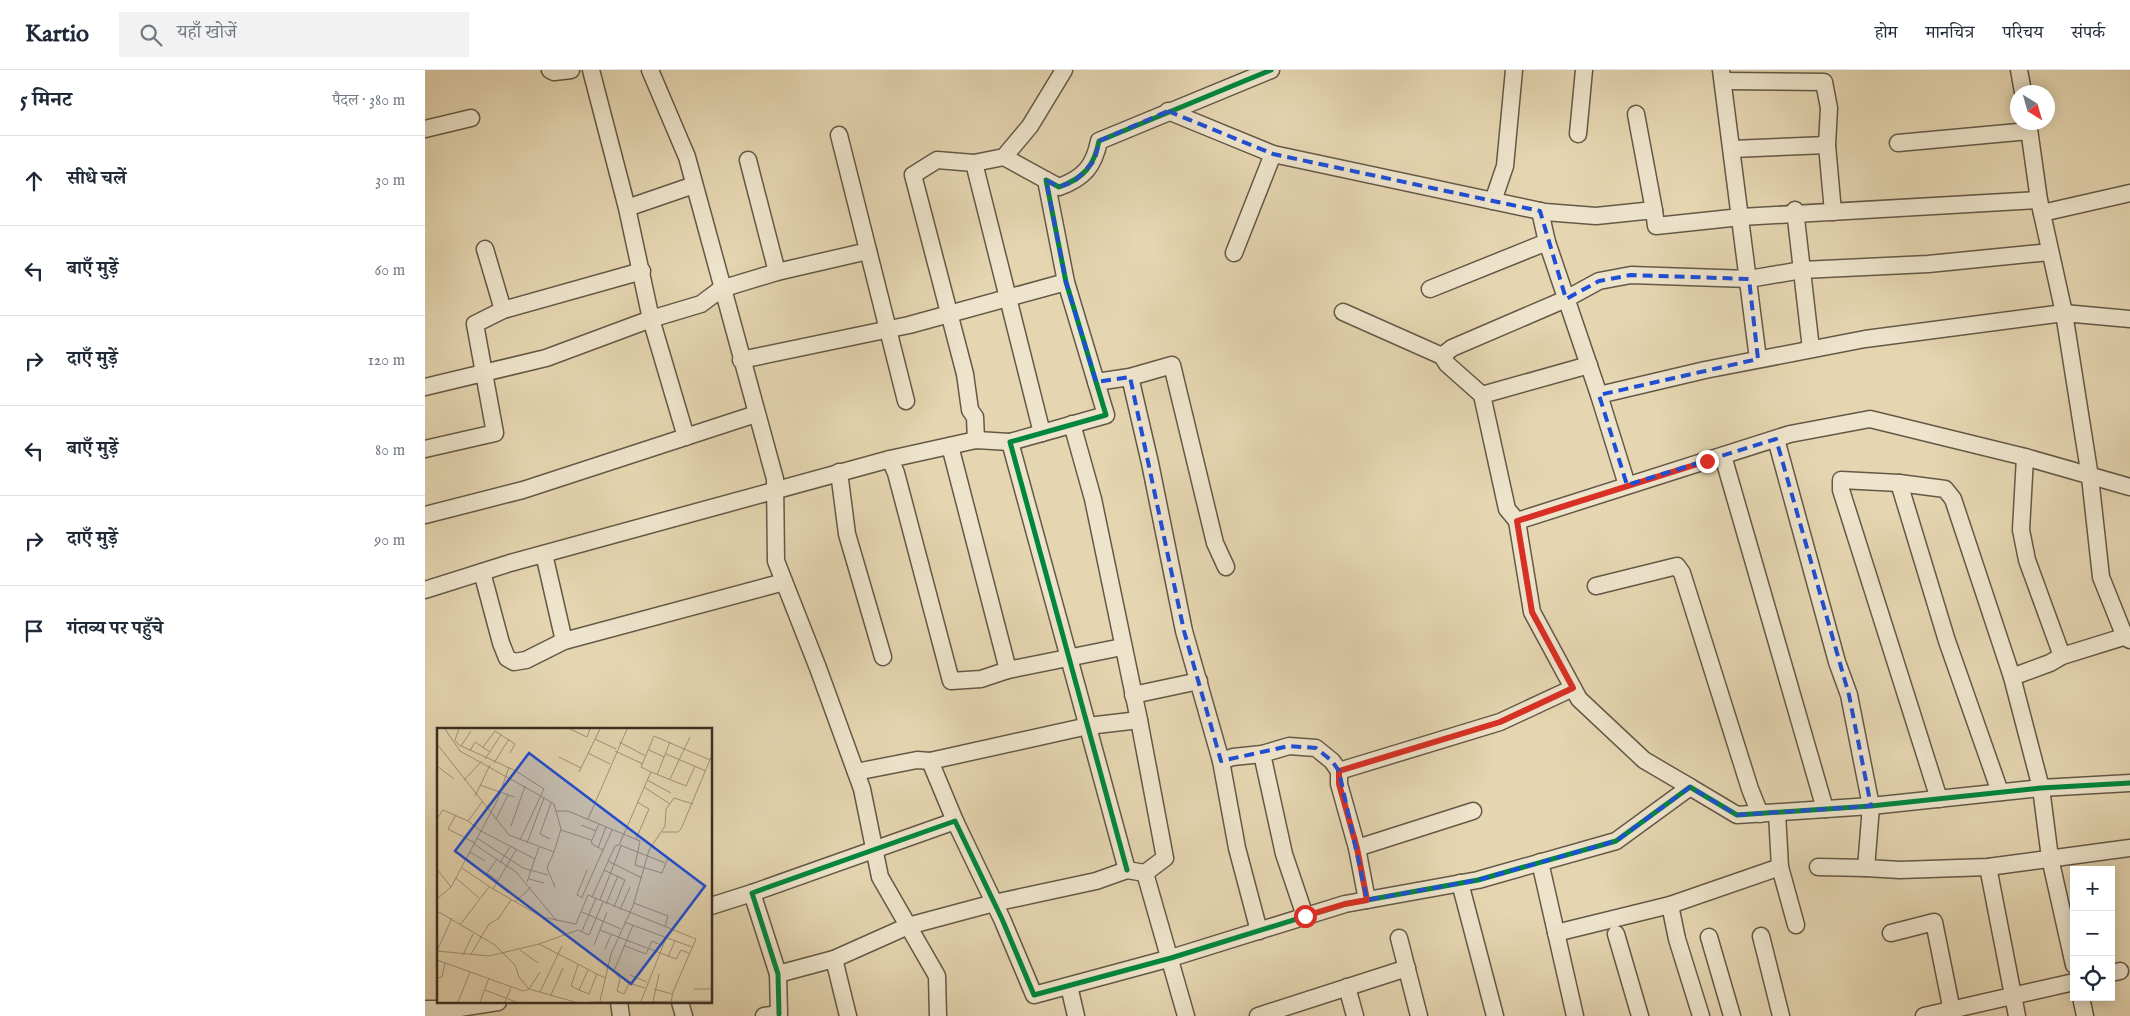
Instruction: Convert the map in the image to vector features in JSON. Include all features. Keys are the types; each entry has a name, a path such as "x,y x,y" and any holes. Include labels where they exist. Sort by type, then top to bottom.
{"street":[{"path":"550,70 555,72 571,70"},
{"path":"591,70 627,208 651,319 686,437"},
{"path":"650,70 687,157 721,289 775,479 776,561 862,789 880,877 937,976 938,1016"},
{"path":"976,440 975,417 970,410 965,374 913,175 937,160 974,163 1004,157 1030,126 1064,70"},
{"path":"1004,157 1059,187 1075,181 1095,160 1099,141 1271,70"},
{"path":"1493,201 1505,166 1514,70"},
{"path":"1578,134 1584,70"},
{"path":"2019,70 2022,85"},
{"path":"1758,359 1722,75 1824,82 1829,108 1827,145 1833,212"},
{"path":"1169,112 1273,154 1540,211 1596,216 1654,210"},
{"path":"1636,114 1656,226 1795,212 2040,207 2130,193"},
{"path":"425,129 471,118"},
{"path":"1898,143 2010,129"},
{"path":"2012,676 2050,663 2062,656 2128,637 2101,577 2090,477 2064,314 2040,207 2029,130"},
{"path":"839,136 906,402"},
{"path":"1732,150 1827,145"},
{"path":"1235,253 1273,154"},
{"path":"748,160 777,272"},
{"path":"974,163 1042,433"},
{"path":"425,590 544,554 839,472 976,440 1010,442 1106,415 1066,282 1046,180"},
{"path":"627,208 694,185"},
{"path":"1540,211 1547,242 1589,364 1627,485"},
{"path":"1795,212 1811,350"},
{"path":"1430,289 1547,242"},
{"path":"485,250 503,310"},
{"path":"425,387 546,358 651,319 701,304 721,289 777,272 868,251"},
{"path":"1442,356 1452,348 1566,299 1599,281 1631,276 1749,279 1802,270 1928,264 2051,252"},
{"path":"425,449 495,433 475,324 503,310 642,271"},
{"path":"741,360 887,330 1066,282"},
{"path":"1343,312 1442,356 1447,364 1481,395 1507,510 1517,521 1532,612 1579,699 1643,760 1737,815 1871,806 2041,788 2130,783"},
{"path":"1599,395 1758,359 1865,339 2064,314 2130,320"},
{"path":"1481,395 1589,364"},
{"path":"1096,382 1129,377 1172,365 1215,542 1227,567"},
{"path":"1129,377 1184,631 1221,762 1237,848 1259,931"},
{"path":"425,515 523,490 756,414"},
{"path":"1517,521 1776,439 1869,420 2025,457 2130,487"},
{"path":"778,974 834,959 908,926 994,903 1096,881 1127,870 1145,872 1165,858 1139,720 1093,499 1072,424"},
{"path":"1776,439 1837,662 1849,695 1871,806 1865,868"},
{"path":"1010,442 1127,870"},
{"path":"950,446 1008,670"},
{"path":"1723,456 1825,809"},
{"path":"2025,457 2021,530 2027,560 2062,656"},
{"path":"890,459 896,473 951,681 981,679 1008,670 1123,647"},
{"path":"839,472 847,534 883,657"},
{"path":"1939,799 1841,490 1841,480 1899,483 1945,489 1953,499 2012,676 2041,788 2049,858 2072,956"},
{"path":"1899,483 1947,641 2000,792"},
{"path":"544,554 564,641"},
{"path":"1596,586 1677,566 1682,573 1750,789 1768,813 1796,925"},
{"path":"482,572 501,644 507,658 514,662 526,660 564,641 784,582"},
{"path":"1133,695 1199,681"},
{"path":"1339,771 1500,722 1573,688"},
{"path":"856,772 917,760 930,761 1087,726 1139,720"},
{"path":"1221,762 1233,757 1263,754 1289,746 1316,748 1333,761 1339,771 1339,784 1357,848 1367,900"},
{"path":"1263,754 1283,854 1305,916"},
{"path":"930,761 955,821 1034,994 1171,958 1345,904 1460,883 1616,841 1690,787"},
{"path":"1357,848 1473,811"},
{"path":"713,905 955,821"},
{"path":"1818,867 1900,870 1988,867 2130,848"},
{"path":"1540,862 1575,1016"},
{"path":"1556,933 1670,905 1780,867"},
{"path":"1988,867 2017,1016"},
{"path":"1145,872 1186,1016"},
{"path":"1460,883 1495,1016"},
{"path":"752,893 778,974 772,1015"},
{"path":"1670,905 1677,939 1701,1016"},
{"path":"1891,932 1934,922 1953,1013"},
{"path":"1616,934 1640,1016"},
{"path":"1761,936 1781,1016"},
{"path":"1709,937 1732,1016"},
{"path":"1399,938 1419,1016"},
{"path":"834,959 848,1016"},
{"path":"1258,1016 1407,968"},
{"path":"1924,1016 1953,1013 2012,996 2070,983"},
{"path":"1069,986 1076,1016"},
{"path":"1347,987 1355,1016"},
{"path":"2082,1001 2085,1016"},
{"path":"425,1008 454,1008 484,1004"}],"highlighted area":[{"path":"1168,111 1273,154 1540,211 1566,299 1599,281 1631,275 1749,279 1758,359 1599,395 1627,485 1776,439 1849,695 1871,806 1737,815 1690,787 1616,841 1478,880 1367,900 1339,771 1332,761 1316,748 1289,746 1221,761 1184,631 1130,377 1096,382 1066,282 1046,180 1059,187 1075,181 1095,160 1099,141"}],"cycle path":[{"path":"1127,870 1010,442 1106,415 1066,282 1046,180 1059,187 1075,180 1091,164 1099,141 1271,70"},
{"path":"779,1014 778,974 752,893 955,821 1002,919 1034,995 1171,958 1345,904 1478,880 1616,841 1690,787 1737,815 1871,806 2041,788 2130,783"}],"route":[{"path":"1305,916 1345,904 1367,900 1357,848 1339,784 1339,771 1500,722 1573,688 1532,612 1517,521 1707,461"}]}
